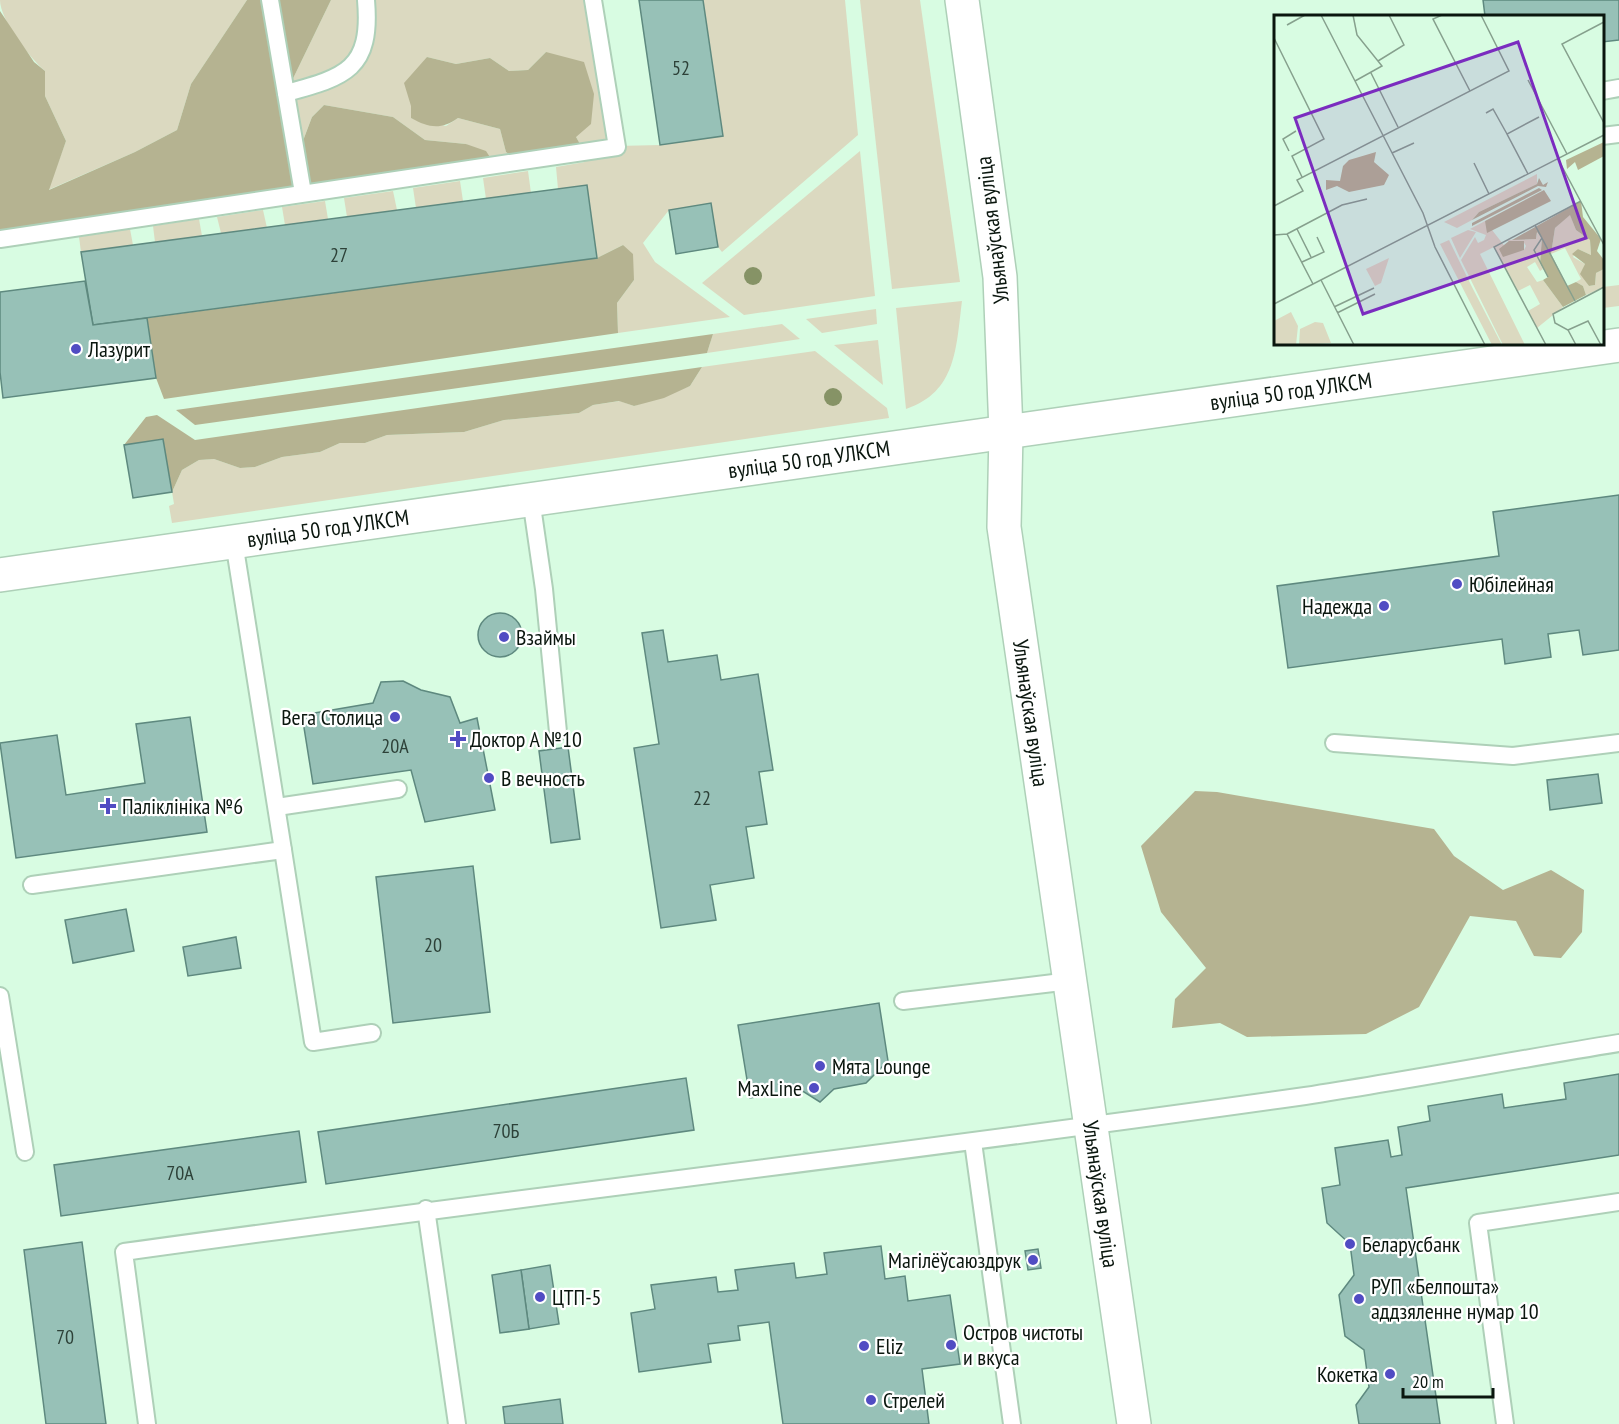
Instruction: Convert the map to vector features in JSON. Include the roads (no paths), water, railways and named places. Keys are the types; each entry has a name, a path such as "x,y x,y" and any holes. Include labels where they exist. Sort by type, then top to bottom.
{"main road":[{"name":"Ульянаўская вуліца","path":"962,0 1000,277 1006,432 1004,527 1134,1424"},
{"name":"вуліца 50 год УЛКСМ","path":"1,571 234,542 1619,345"}],"lane":[{"path":"270,0 303,193"},
{"path":"286,93 333,80 347,71 359,56 366,38 366,0"},
{"path":"0,239 617,147 593,0"},
{"path":"1604,91 1619,88"},
{"path":"1604,136 1619,134"},
{"path":"531,499 544,590 558,732"},
{"path":"234,542 313,1042 372,1033"},
{"path":"1334,743 1513,756 1619,743"},
{"path":"277,807 398,789"},
{"path":"32,885 283,850"},
{"path":"903,1001 1070,981"},
{"path":"0,996 25,1152"},
{"path":"147,1424 124,1252 426,1209 973,1142 1307,1095 1619,1043"},
{"path":"973,1142 1012,1424"},
{"path":"1504,1424 1478,1223 1619,1202"},
{"path":"426,1209 457,1424"}],"place":[{"name":"Лазурит","path":"76,349"},
{"name":"Юбілейная","path":"1457,584"},
{"name":"Надежда","path":"1384,606"},
{"name":"Взаймы","path":"504,637"},
{"name":"Вега Столица","path":"395,717"},
{"name":"Доктор А №10","path":"458,739"},
{"name":"В вечность","path":"489,778"},
{"name":"Паліклініка №6","path":"108,806"},
{"name":"Мята Lounge","path":"820,1066"},
{"name":"MaxLine","path":"814,1088"},
{"name":"Беларусбанк","path":"1350,1244"},
{"name":"Магілёўсаюздрук","path":"1033,1260"},
{"name":"ЦТП-5","path":"540,1297"},
{"name":"РУП «Белпошта» аддзяленне нумар 10","path":"1359,1299"},
{"name":"Остров чистоты и вкуса","path":"951,1345"},
{"name":"Eliz","path":"864,1346"},
{"name":"Кокетка","path":"1390,1374"},
{"name":"Стрелей","path":"871,1400"}]}
